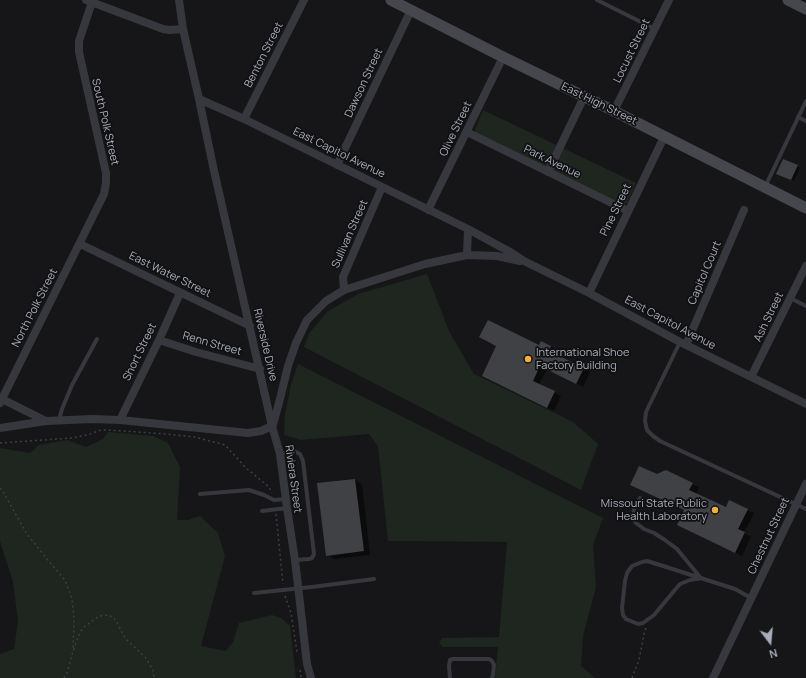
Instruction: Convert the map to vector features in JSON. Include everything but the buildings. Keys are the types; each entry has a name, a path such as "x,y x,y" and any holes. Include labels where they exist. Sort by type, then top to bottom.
{"main road":[{"name":"East High Street","path":"391,0 806,208"},
{"path":"788,0 806,9"}],"street":[{"name":"Riverside Drive","path":"179,0 183,29 214,173 272,426"},
{"name":"Benton Street","path":"244,119 304,0"},
{"name":"Locust Street","path":"614,111 669,0"},
{"path":"89,1 162,29 183,29"},
{"name":"South Polk Street","path":"80,244 104,194 106,183 106,173 79,52 81,31 89,1"},
{"name":"Dawson Street","path":"337,165 411,10"},
{"name":"Olive Street","path":"428,210 503,57"},
{"path":"548,172 584,97"},
{"name":"East Capitol Avenue","path":"199,99 244,119 468,229 512,253 524,262 589,293 683,343 806,404"},
{"name":"Park Avenue","path":"467,132 628,211"},
{"name":"Pine Street","path":"589,293 664,137"},
{"name":"Sullivan Street","path":"344,290 343,277 382,187"},
{"name":"Capitol Court","path":"683,343 744,210"},
{"path":"0,428 46,421 92,419 120,420 248,433 261,431 272,426 288,366 296,343 307,320 326,301 344,290 425,264 467,255 468,229"},
{"name":"East Water Street","path":"80,244 250,326"},
{"name":"North Polk Street","path":"1,400 80,244"},
{"name":"East Capitol Avenue","path":"467,255 497,256 524,262"},
{"name":"Ash Street","path":"751,377 806,266"},
{"name":"Short Street","path":"120,420 180,293"},
{"name":"Renn Street","path":"159,340 196,352 260,369"},
{"path":"1,400 46,421"},
{"name":"Riviera Street","path":"272,426 280,454 295,560 307,664 311,678"},
{"name":"Chestnut Street","path":"713,678 806,484"}],"lane":[{"path":"597,0 655,29"},
{"path":"765,187 806,101"},
{"path":"798,117 806,121"},
{"path":"790,298 806,306"},
{"path":"59,420 72,385 97,340"},
{"path":"683,343 646,412 645,421 647,430 660,441 806,509"},
{"path":"280,454 294,452 300,454 303,461 314,554 312,558 309,559 295,560"},
{"path":"200,494 249,490 274,500 286,499"},
{"path":"640,498 634,509 633,517 636,523 665,540 676,549 702,578"},
{"path":"262,511 287,508"},
{"path":"702,578 690,580 680,584 654,615 646,622 641,624 626,618 623,615 622,608 626,577 629,569 638,563 647,561 702,578 735,589 752,598"},
{"path":"254,593 374,579"},
{"path":"450,678 449,666 450,660 453,659 489,659 494,665 492,678"}],"path":[{"path":"0,488 27,534 65,580 72,599 74,619 73,651"},
{"path":"64,678 80,632 84,627 99,616 109,615 115,619 125,638 145,657 153,670 154,678"},
{"path":"632,678 639,660 644,634 654,615"}],"shaded area":[{"path":"483,110 636,183 627,203 624,205 476,133 475,129"},
{"path":"427,274 449,331 474,374 573,422 598,444 581,490 304,347 310,332 328,311 358,294"},
{"path":"298,364 603,518 593,545 596,587 583,636 581,666 595,678 495,678 498,647 443,647 439,643 442,638 499,637 507,542 388,541 378,446 369,434 301,440 284,435 285,414 291,385"},
{"path":"108,432 153,436 168,443 180,467 177,520 188,520 200,516 218,533 225,556 201,646 226,651 233,642 239,623 272,615 281,618 290,626 296,678 0,678 0,654 14,649 18,621 13,582 0,541 0,448 30,453 39,445 67,440 86,447 103,439"}],"place":[{"name":"International Shoe Factory Building","path":"528,359"},
{"name":"Missouri State Public Health Laboratory","path":"715,510"}]}
